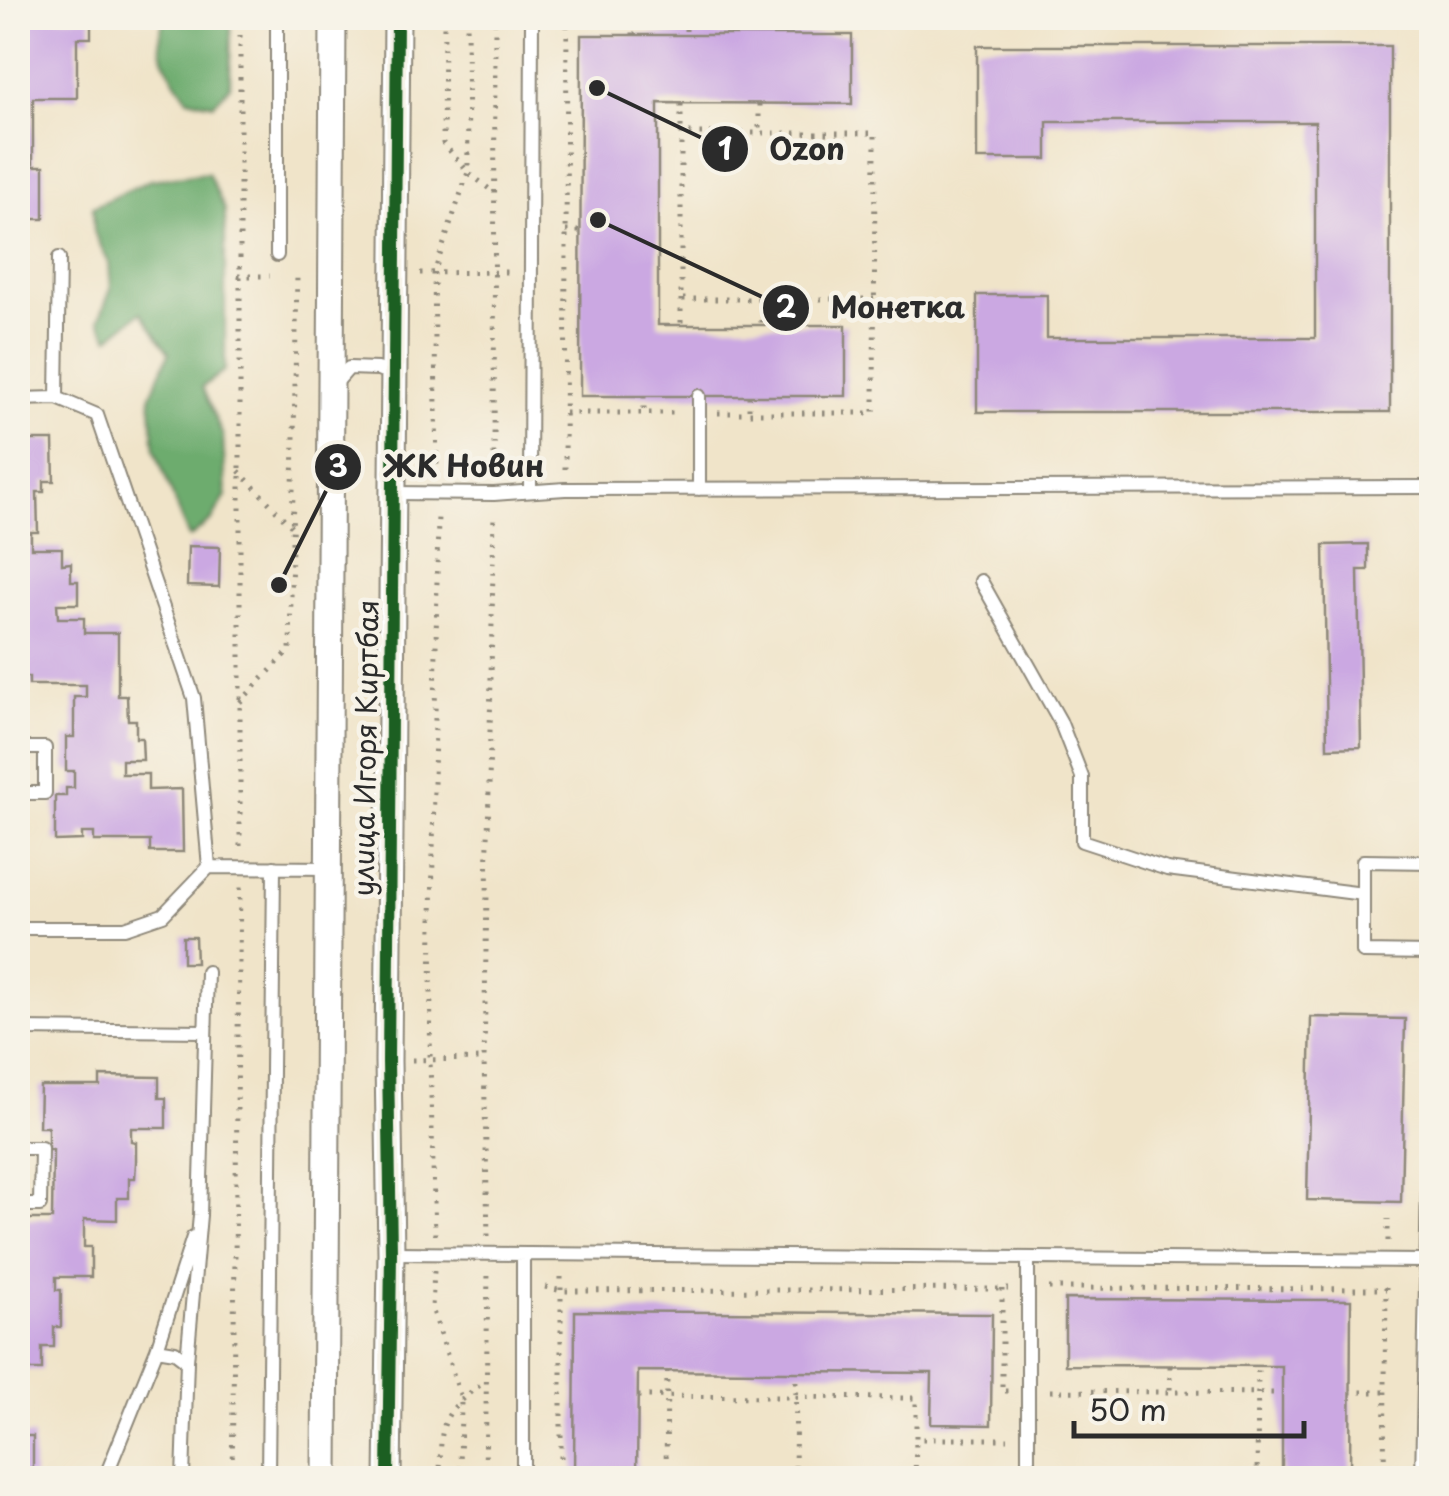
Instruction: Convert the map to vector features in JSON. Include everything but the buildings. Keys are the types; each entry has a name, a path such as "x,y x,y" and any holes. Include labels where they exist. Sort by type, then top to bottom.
{"street":[{"name":"улица Игоря Киртбая","path":"325,1478 324,1059 333,18"},
{"name":"улица Игоря Киртбая","path":"388,1478 397,18"}],"lane":[{"path":"276,255 277,18"},
{"path":"530,491 532,18"},
{"path":"57,398 59,258"},
{"path":"331,388 349,368 378,369 392,375"},
{"path":"699,396 699,489"},
{"path":"18,399 57,398 97,415 194,698 209,867"},
{"path":"394,493 494,494 565,489 1432,488"},
{"path":"981,582 1060,721 1082,777 1082,841 1166,869 1364,894"},
{"path":"18,748 45,748 45,793 18,793"},
{"path":"1432,862 1364,861 1364,952 1432,953"},
{"path":"18,928 124,928 163,915 209,867 328,868"},
{"path":"268,1478 274,867"},
{"path":"183,1478 187,1362 200,1215 207,972"},
{"path":"1422,1478 1432,986"},
{"path":"18,1029 205,1031"},
{"path":"18,1148 41,1148 40,1205 18,1205"},
{"path":"105,1478 157,1349 200,1215"},
{"path":"391,1253 1426,1261"},
{"path":"523,1478 524,1254"},
{"path":"1028,1259 1028,1478"},
{"path":"157,1349 174,1352 187,1362"}],"path":[{"path":"232,1478 240,868 240,18"},
{"path":"449,18 444,23 443,143 468,172 493,192"},
{"path":"460,1478 461,1398 432,1308 435,1253 430,1060 438,494 434,273 468,172 467,18"},
{"path":"485,1478 488,1254 484,1059 494,494 494,18"},
{"path":"565,489 567,18"},
{"path":"633,18 633,35"},
{"path":"686,18 686,35"},
{"path":"784,18 784,35"},
{"path":"681,104 681,325"},
{"path":"759,104 759,133"},
{"path":"565,413 874,414 875,133 681,133"},
{"path":"566,231 580,231"},
{"path":"239,702 290,650 297,276"},
{"path":"681,298 874,298"},
{"path":"761,298 761,325"},
{"path":"644,396 644,413"},
{"path":"749,396 749,413"},
{"path":"239,471 291,526"},
{"path":"1384,1478 1388,1219"},
{"path":"559,1254 561,1478"},
{"path":"524,1282 562,1291 1386,1290"},
{"path":"1003,1314 1002,1392 1282,1392"},
{"path":"1170,1366 1170,1392"},
{"path":"1257,1478 1258,1366"},
{"path":"666,1478 667,1371"},
{"path":"795,1478 796,1372"},
{"path":"440,1478 441,1428 461,1398 486,1381"},
{"path":"1350,1392 1384,1392"},
{"path":"562,1396 575,1396"},
{"path":"638,1396 916,1398 916,1478"},
{"path":"916,1439 1028,1440"}],"green space":[{"path":"164,18 231,18 230,86 214,104 188,99 169,70 160,42"},
{"path":"208,173 225,210 225,370 202,387 223,436 226,496 212,520 189,538 155,450 150,397 169,353 141,312 109,338 99,320 111,289 109,263 94,232 93,207 150,180"}],"cycle path":[{"path":"388,1478 397,18"}],"place":[{"name":"Ozon","path":"597,88"},
{"name":"Монетка","path":"598,220"},
{"name":"ЖК Новин","path":"279,585"}]}
